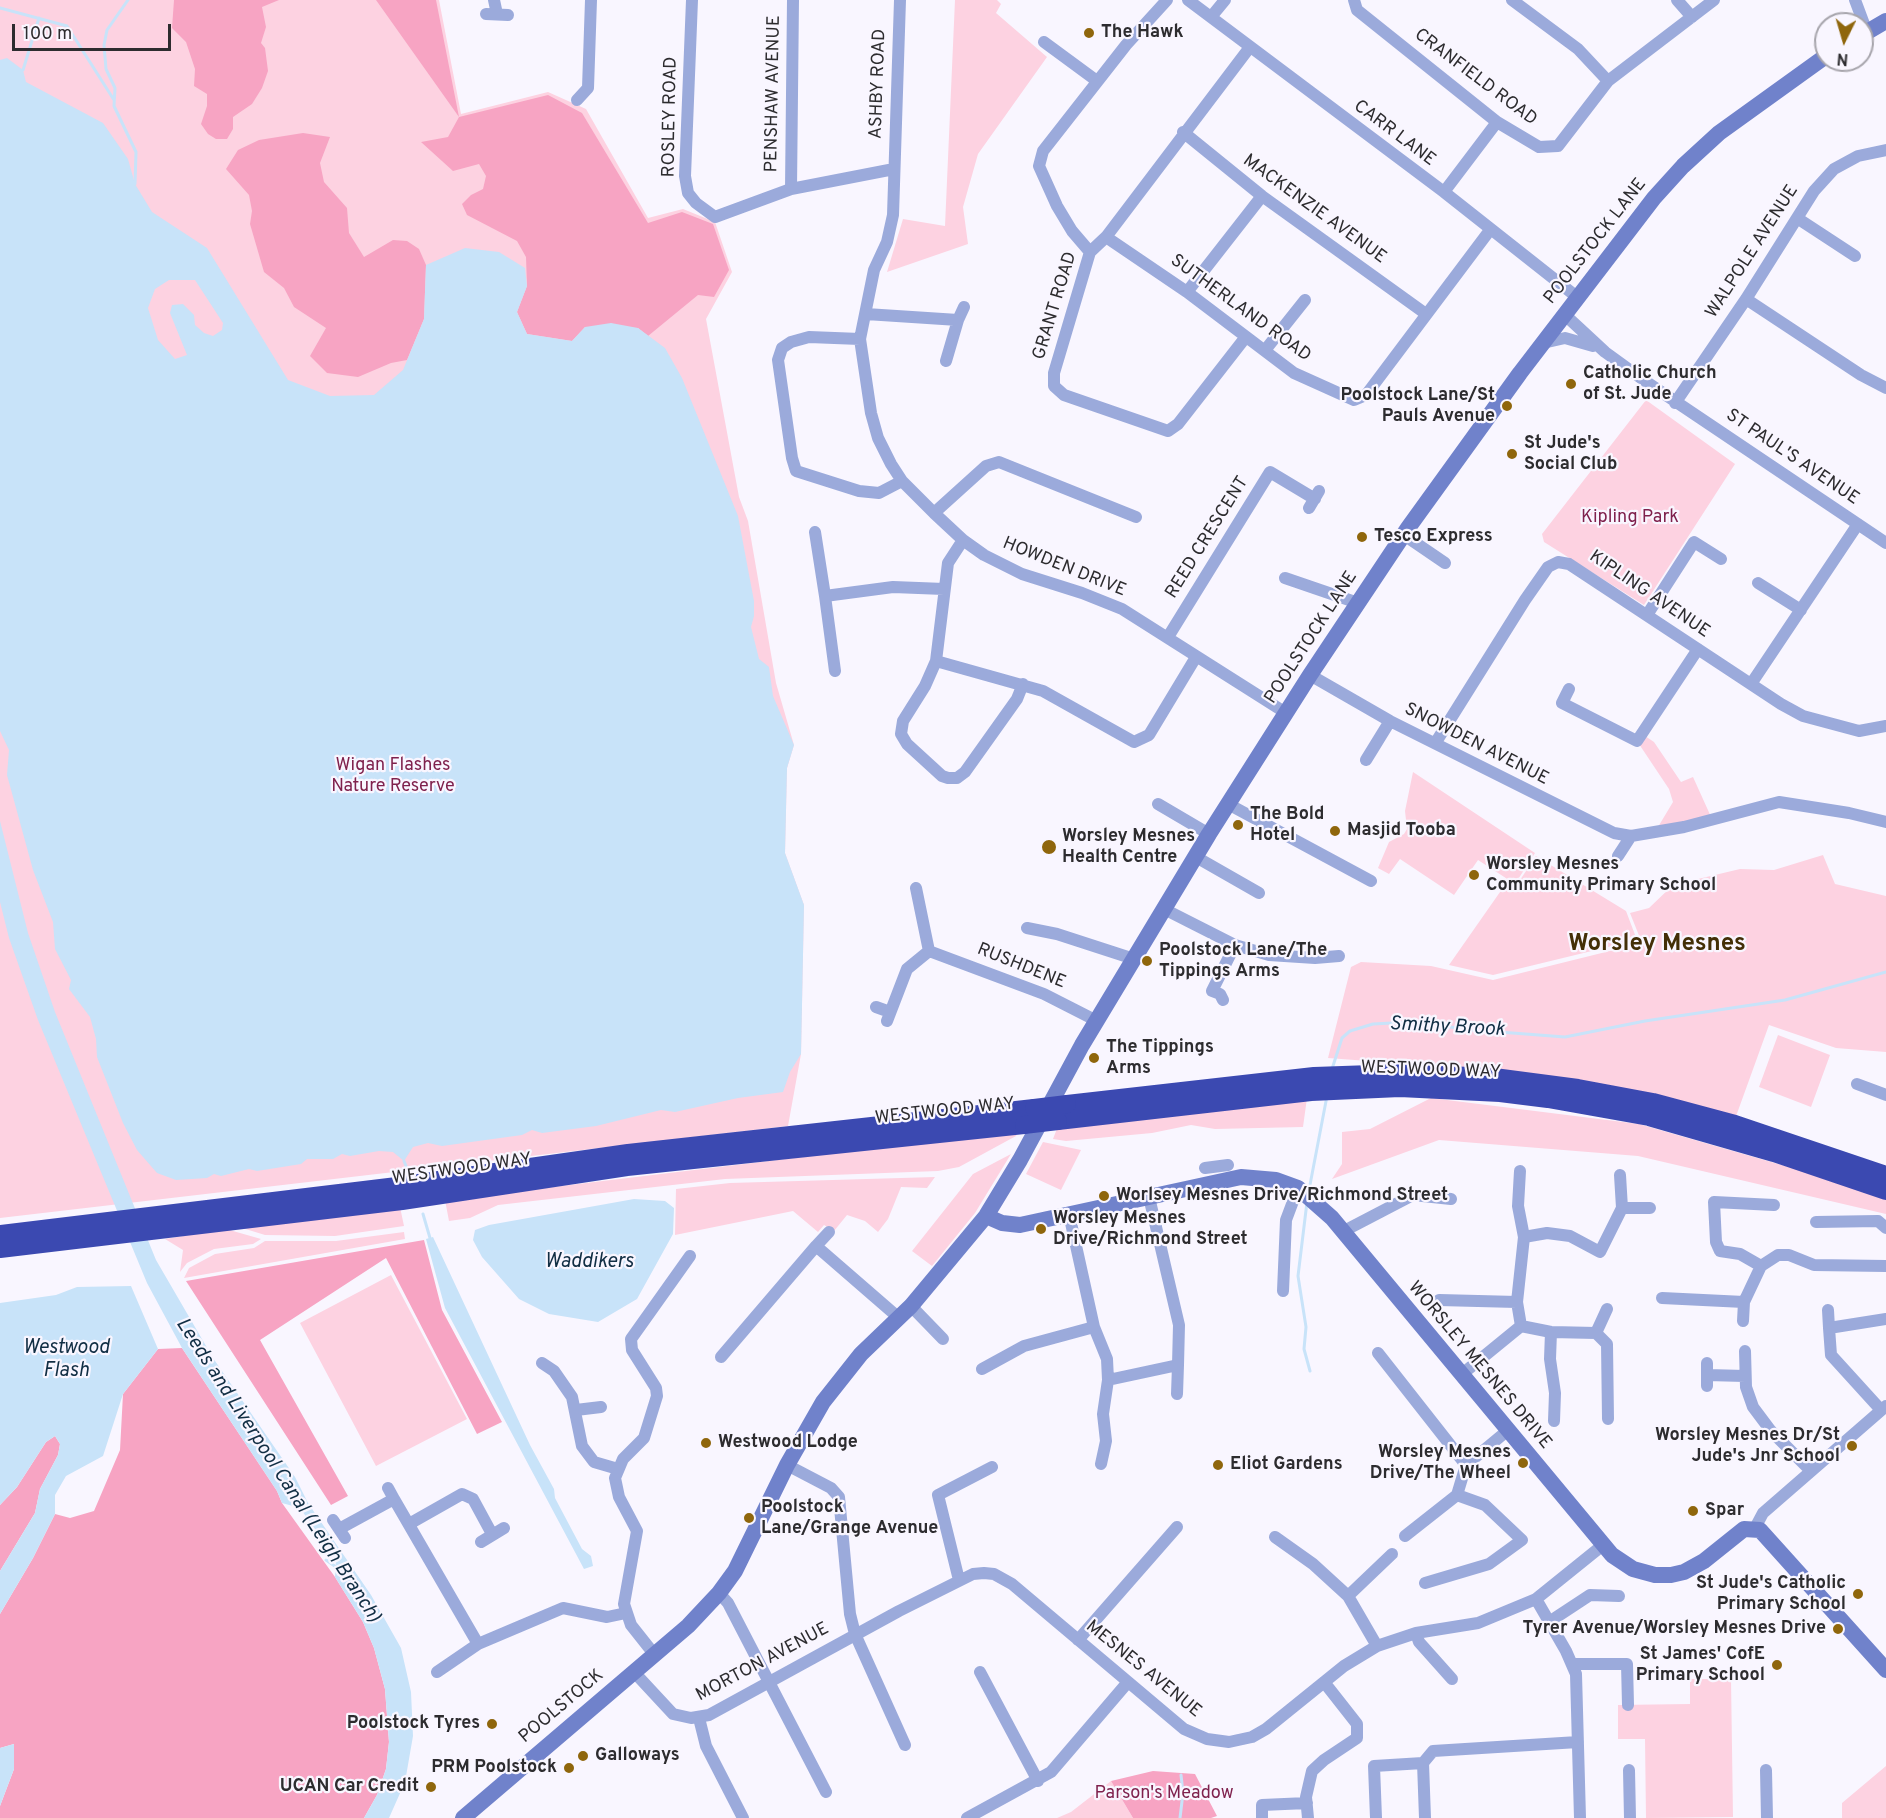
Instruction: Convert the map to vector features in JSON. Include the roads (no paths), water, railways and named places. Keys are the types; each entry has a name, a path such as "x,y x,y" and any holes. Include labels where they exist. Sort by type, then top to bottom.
{"highway":[{"name":"WESTWOOD WAY","path":"165,1221 628,1153 1067,1104 1312,1084 1494,1077 1627,1096 1735,1124 1886,1174"},
{"name":"WESTWOOD WAY","path":"1351,1082 1400,1088 1500,1093 1626,1112 1688,1127 1774,1153 1886,1191"},
{"name":"WESTWOOD WAY","path":"0,1234 95,1229 402,1201 627,1167 1058,1121 1312,1084"},
{"name":"WESTWOOD WAY","path":"0,1249 95,1229"}],"main road":[{"name":"POOLSTOCK LANE","path":"688,1626 720,1593 750,1542 787,1465 819,1409 842,1376 861,1354 905,1312 986,1216 1097,1021 1166,910 1209,834 1310,675 1404,535 1564,314 1654,198 1683,166 1719,133 1814,65"},
{"path":"986,1216 1002,1223 1020,1225 1149,1197 1211,1172 1241,1177 1264,1177 1305,1193"},
{"name":"WORSLEY MESNES DRIVE","path":"1305,1193 1342,1232 1603,1545 1620,1562 1633,1569 1655,1575 1671,1575 1694,1567 1738,1533 1755,1528"},
{"path":"1755,1528 1766,1533 1886,1670"},
{"name":"POOLSTOCK","path":"466,1817 688,1626"}],"street":[{"path":"494,0 497,14"},
{"path":"577,100 588,88 591,0"},
{"name":"ROSLEY ROAD","path":"692,0 685,176 688,193 696,203 715,217 791,189 894,170"},
{"name":"PENSHAW AVENUE","path":"791,189 793,0"},
{"name":"ASHBY ROAD","path":"894,170 900,0"},
{"path":"1090,252 1062,214 1039,166 1043,151 1097,81 1167,0"},
{"name":"CARR LANE","path":"1188,0 1444,192 1577,297"},
{"path":"1211,17 1225,0"},
{"name":"CRANFIELD ROAD","path":"1354,0 1357,10 1497,122 1539,147 1558,146 1608,81 1714,0"},
{"path":"1512,0 1578,49 1608,81"},
{"path":"1677,0 1692,16"},
{"path":"1044,42 1097,81"},
{"name":"GRANT ROAD","path":"1245,338 1178,424 1168,431 1064,396 1054,386 1054,373 1090,252 1106,237 1183,132 1250,48"},
{"path":"1444,192 1497,122"},
{"name":"MACKENZIE AVENUE","path":"1183,132 1262,196 1426,314"},
{"name":"WALPOLE AVENUE","path":"1675,403 1746,299 1814,191 1834,169 1858,156 1886,150"},
{"name":"HOWDEN DRIVE","path":"894,170 893,215 887,242 874,270 860,339 871,413 878,438 902,481 963,540 1022,574 1098,598 1168,637 1286,713"},
{"path":"1187,292 1262,196"},
{"path":"1797,218 1855,255"},
{"name":"SUTHERLAND ROAD","path":"1106,237 1187,292 1245,338 1266,349 1293,373 1354,400 1366,394 1490,230"},
{"path":"1746,299 1861,375 1886,388"},
{"path":"1266,349 1305,300"},
{"path":"946,361 964,307"},
{"path":"866,314 958,320"},
{"name":"ST PAUL'S AVENUE","path":"1564,314 1605,352 1675,403 1886,543"},
{"path":"860,339 809,337 791,342 782,348 778,360 792,458 796,471 859,491 879,493 902,481"},
{"path":"1542,344 1565,338 1583,341 1605,352"},
{"path":"934,513 986,465 999,462 1136,517"},
{"name":"REED CRESCENT","path":"1168,637 1270,472 1314,499"},
{"path":"1751,684 1858,524"},
{"path":"815,532 835,670"},
{"path":"1404,535 1445,563"},
{"path":"963,540 948,563 936,662 926,687 903,721 901,734 907,744 942,776 957,778 965,772 1017,699 1023,684"},
{"path":"1647,615 1694,542 1721,559"},
{"name":"KIPLING AVENUE","path":"1436,742 1525,600 1553,563 1569,564 1781,704 1812,719 1859,731 1884,729"},
{"path":"1285,578 1358,603"},
{"path":"1758,583 1801,610"},
{"path":"825,597 893,587 944,589"},
{"path":"1569,689 1562,703 1637,741 1698,650"},
{"path":"936,662 1023,684 1073,708 1128,741 1139,742 1149,735 1196,657"},
{"name":"SNOWDEN AVENUE","path":"1310,675 1390,721 1436,742 1596,826 1631,836 1684,826 1779,802 1849,813 1886,822"},
{"path":"1366,760 1390,721"},
{"path":"1158,804 1209,834"},
{"path":"1228,804 1371,881"},
{"path":"1618,856 1631,836"},
{"path":"1196,857 1259,893"},
{"path":"876,1007 889,1016 907,969 929,951 916,888"},
{"path":"1166,910 1235,945 1269,955 1315,958 1339,956"},
{"path":"1026,928 1057,934 1134,959"},
{"path":"1223,1000 1220,994 1208,993 1235,945"},
{"name":"RUSHDENE","path":"929,951 1044,994 1097,1021"},
{"path":"1857,1084 1882,1094 1882,1079"},
{"path":"1211,1172 1228,1165"},
{"path":"1520,1171 1518,1206 1524,1237 1517,1302 1521,1326"},
{"path":"1524,1237 1547,1233 1570,1236 1600,1252 1622,1208 1620,1174"},
{"path":"1282,1291 1286,1220 1305,1193"},
{"path":"1342,1232 1413,1195 1451,1199"},
{"path":"1149,1197 1179,1325 1177,1394"},
{"path":"1761,1266 1740,1254 1720,1251 1716,1242 1714,1202 1774,1205"},
{"path":"1622,1208 1650,1208"},
{"path":"1069,1214 1094,1327 1105,1350 1108,1380 1103,1414 1106,1448 1101,1464"},
{"path":"1816,1222 1878,1221 1886,1228"},
{"path":"721,1357 829,1232"},
{"path":"816,1246 943,1339"},
{"path":"1743,1321 1744,1302 1761,1266 1778,1255 1788,1255 1814,1265 1886,1266"},
{"path":"654,1654 631,1625 626,1613 624,1593 634,1557 636,1531 616,1488 618,1469 623,1459 644,1438 657,1396 656,1388 632,1350 631,1339 690,1257"},
{"path":"1662,1298 1744,1302"},
{"path":"1439,1300 1517,1302"},
{"path":"1596,1333 1607,1309"},
{"path":"1828,1310 1831,1355 1883,1408"},
{"path":"1829,1328 1886,1319"},
{"path":"1461,1375 1521,1326"},
{"path":"1521,1326 1551,1332 1596,1333 1607,1344 1608,1419"},
{"path":"982,1369 1000,1363 1024,1346 1094,1327"},
{"path":"1551,1332 1550,1359 1555,1393 1554,1420"},
{"path":"1745,1351 1745,1376 1749,1397 1761,1419 1811,1471"},
{"path":"1378,1353 1466,1464"},
{"path":"542,1363 556,1369 572,1397 582,1446 594,1462 618,1469"},
{"path":"1108,1380 1178,1365"},
{"path":"1707,1374 1745,1376"},
{"path":"576,1410 601,1407"},
{"name":"WORSLEY MESNES DRIVE","path":"1755,1528 1763,1513 1883,1408"},
{"path":"1405,1536 1457,1495 1466,1464 1507,1431"},
{"path":"787,1465 831,1488 839,1497 850,1614 855,1634 905,1745"},
{"path":"959,1580 938,1495 992,1467"},
{"path":"339,1529 391,1494 478,1644"},
{"path":"409,1524 458,1495 466,1495 473,1499 498,1531 481,1542"},
{"path":"1425,1583 1489,1564 1522,1540 1485,1504 1457,1495"},
{"path":"1078,1641 1177,1527"},
{"path":"1275,1537 1313,1564 1348,1596 1377,1646"},
{"name":"MESNES AVENUE","path":"855,1634 973,1574 984,1573 1003,1578 1184,1730 1207,1739 1229,1742 1252,1737 1266,1729 1324,1682 1377,1646 1416,1633 1478,1623 1536,1599 1603,1545"},
{"path":"1348,1596 1392,1554"},
{"path":"720,1593 728,1603 826,1792"},
{"path":"1549,1622 1590,1595 1619,1596"},
{"path":"1536,1599 1573,1664 1577,1684 1580,1818"},
{"path":"437,1672 478,1644 563,1608 607,1617 626,1613"},
{"path":"1416,1633 1419,1642 1452,1679"},
{"name":"MORTON AVENUE","path":"634,1672 666,1710 682,1717 699,1718 709,1715 855,1634"},
{"path":"1573,1664 1627,1664 1628,1705"},
{"path":"980,1672 1038,1781"},
{"path":"967,1818 1038,1781 1061,1763 1128,1682"},
{"path":"1308,1818 1306,1803 1312,1771 1357,1738 1357,1724 1324,1682"},
{"path":"699,1718 706,1746 743,1818"},
{"path":"1425,1818 1423,1763 1433,1751 1578,1742"},
{"path":"1376,1818 1374,1766 1423,1763"},
{"path":"1629,1770 1630,1818"},
{"path":"1766,1770 1767,1818"},
{"path":"1262,1818 1262,1805 1306,1803"}],"water":[{"name":"Wigan Flashes Nature Reserve","path":"7,58 23,70 26,82 103,123 128,159 135,184 152,212 207,248 288,380 330,396 374,395 403,370 424,319 426,265 465,248 499,252 525,268 527,286 517,312 527,334 572,341 585,327 611,323 638,328 665,348 682,378 738,516 754,601 751,627 759,659 769,667 773,696 794,745 787,768 785,853 804,905 801,1054 790,1072 783,1092 738,1098 675,1112 661,1110 596,1126 542,1133 532,1130 522,1135 442,1146 428,1143 413,1147 404,1161 393,1152 379,1151 350,1156 342,1154 333,1159 307,1159 301,1164 257,1171 249,1169 221,1176 214,1174 207,1178 176,1180 157,1173 137,1150 123,1123 97,1057 96,1039 90,1017 69,989 71,980 55,949 53,922 33,870 7,775 9,750 0,731 0,60","holes":["169,280 195,280 223,323 222,330 213,336 204,333 195,325 194,315 183,304 172,305 170,313 187,355 175,359 158,340 148,308 155,289"]},
{"name":"Leeds and Liverpool Canal (Leigh Branch)","path":"0,821 28,933 55,1012 156,1260 213,1358 295,1477 308,1503 371,1595 401,1648 411,1692 413,1736 405,1782 389,1818 364,1818 377,1795 386,1769 389,1742 385,1689 374,1648 363,1622 335,1577 336,1559 300,1508 282,1503 277,1491 182,1348 147,1283 38,1020 9,938 0,902"},
{"name":"Waddikers","path":"634,1199 665,1201 674,1208 673,1234 637,1299 598,1322 549,1314 519,1299 482,1257 473,1240 475,1230 489,1225"},
{"path":"433,1237 530,1445 554,1489 555,1498 582,1549 591,1556 593,1566 584,1569 445,1308 426,1239"},
{"name":"Westwood Flash","path":"131,1286 158,1349 123,1394 103,1456 66,1476 55,1495 55,1514 33,1558 0,1614 0,1571 35,1513 40,1489 58,1455 60,1444 55,1436 46,1442 17,1487 0,1505 0,1303 56,1295 77,1287"},
{"path":"14,1744 14,1769 0,1806 0,1748"}],"waterway":[{"path":"128,0 107,30 104,45 106,69 115,88 114,106 136,152 135,184"},
{"path":"0,8 67,26 114,100"},
{"path":"23,70 39,18"},
{"name":"Smithy Brook","path":"1332,1069 1342,1038 1350,1031 1373,1024 1411,1022 1473,1030 1565,1037 1645,1021 1785,1000 1886,972"},
{"name":"Smithy Brook","path":"1309,1190 1327,1096"},
{"path":"404,1161 406,1166"},
{"name":"Smithy Brook","path":"1307,1202 1298,1276 1306,1327 1304,1349 1310,1371"},
{"path":"423,1214 430,1238"},
{"path":"326,1560 339,1569"},
{"name":"Smithy Brook","path":"1180,1818 1183,1793 1181,1775"}],"place":[{"name":"The Hawk","path":"1089,33"},
{"name":"Catholic Church of St. Jude","path":"1571,384"},
{"name":"Poolstock Lane/St Pauls Avenue","path":"1507,406"},
{"name":"St Jude's Social Club","path":"1512,454"},
{"name":"Tesco Express","path":"1362,537"},
{"name":"The Bold Hotel","path":"1238,825"},
{"name":"Masjid Tooba","path":"1335,831"},
{"name":"Worsley Mesnes Health Centre","path":"1049,847"},
{"name":"Worsley Mesnes Community Primary School","path":"1474,875"},
{"name":"Poolstock Lane/The Tippings Arms","path":"1147,961"},
{"name":"The Tippings Arms","path":"1094,1058"},
{"name":"Worlsey Mesnes Drive/Richmond Street","path":"1104,1196"},
{"name":"Worsley Mesnes Drive/Richmond Street","path":"1041,1229"},
{"name":"Westwood Lodge","path":"706,1443"},
{"name":"Worsley Mesnes Dr/St Jude's Jnr School","path":"1852,1446"},
{"name":"Worsley Mesnes Drive/The Wheel","path":"1523,1463"},
{"name":"Eliot Gardens","path":"1218,1465"},
{"name":"Spar","path":"1693,1511"},
{"name":"Poolstock Lane/Grange Avenue","path":"749,1518"},
{"name":"St Jude's Catholic Primary School","path":"1858,1594"},
{"name":"Tyrer Avenue/Worsley Mesnes Drive","path":"1838,1629"},
{"name":"St James' CofE Primary School","path":"1777,1665"},
{"name":"Poolstock Tyres","path":"492,1724"},
{"name":"Galloways","path":"583,1756"},
{"name":"PRM Poolstock","path":"569,1768"},
{"name":"UCAN Car Credit","path":"431,1787"}],"district":[{"name":"Worsley Mesnes","path":"1657,945"}],"park label":[{"name":"Kipling Park","path":"1630,518"},
{"name":"Parson's Meadow","path":"1164,1794"}]}
